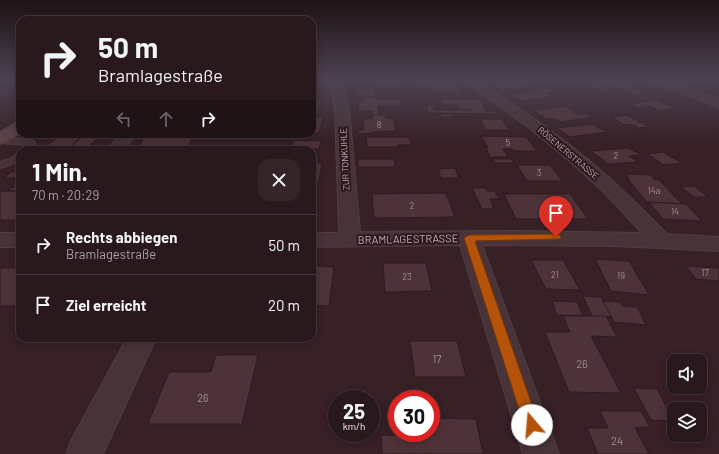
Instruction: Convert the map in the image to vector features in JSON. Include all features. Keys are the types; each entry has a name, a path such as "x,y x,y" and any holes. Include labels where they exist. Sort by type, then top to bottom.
{"street":[{"name":"ZUR TONKUHLE","path":"340,100 342,109 350,240"},
{"name":"RÖSENERSTRASSE","path":"498,100 533,124 595,174 661,240"},
{"path":"0,140 16,129"},
{"path":"118,146 126,138"},
{"name":"BRAMLAGESTRASSE","path":"316,240 556,237 661,240 719,244"},
{"path":"469,238 541,454"},
{"path":"0,240 16,240"},
{"path":"84,454 140,342"}],"lane":[{"path":"0,140 24,141 31,143 32,146"},
{"path":"0,165 16,158"}],"building":[{"path":"316,100 321,100 319,110 316,110"},
{"path":"358,100 400,100 402,106 378,106 379,115 372,115 372,111 358,111"},
{"path":"440,100 480,100 486,105 483,105 485,111 497,111 499,114 428,113 426,106 433,106 434,110 472,110 459,109 457,105 442,105"},
{"path":"655,100 675,108 660,111 649,106 638,108 629,104"},
{"path":"565,106 578,114 586,113 593,117 561,122 554,118 546,119 533,110"},
{"path":"440,114 453,114 454,117 441,117"},
{"path":"372,115 385,115 386,118 393,118 396,131 358,134 358,130 364,130 363,119 373,119"},
{"path":"627,115 649,127 639,128 631,124 625,125 611,117"},
{"path":"316,117 323,117 319,133 316,133"},
{"path":"480,119 502,119 509,130 486,130"},
{"path":"592,124 607,132 570,137 557,128"},
{"path":"481,136 526,137 537,151 514,151 512,149 503,149 508,157 490,157 486,148 488,148"},
{"path":"366,137 409,137 411,145 398,145 398,147 367,147"},
{"path":"57,138 81,138 71,146 46,146"},
{"path":"81,138 98,138 90,145 98,145 97,146 71,146"},
{"path":"141,138 192,138 188,146 139,146 143,140 139,140"},
{"path":"294,140 321,141 319,149 316,149 316,146 292,146"},
{"path":"629,148 641,155 629,156 638,162 608,164 591,151"},
{"path":"663,152 682,163 664,165 647,154"},
{"path":"358,159 394,159 395,167 358,167"},
{"path":"493,159 512,159 514,163 495,163"},
{"path":"316,162 322,163 319,181 316,181"},
{"path":"517,165 550,165 562,181 527,181"},
{"path":"455,168 459,178 441,178 438,169"},
{"path":"11,172 16,172 16,178 4,178"},
{"path":"625,174 651,175 655,180 659,180 682,204 647,202"},
{"path":"16,185 16,191 8,191"},
{"path":"694,186 708,197 694,197 681,187"},
{"path":"472,188 486,188 487,191 495,191 499,199 490,199 494,208 482,209"},
{"path":"16,191 16,220 0,220 0,192"},
{"path":"446,193 455,217 374,218 372,194"},
{"path":"504,194 570,194 588,219 516,219"},
{"path":"649,202 686,204 702,221 663,219"},
{"path":"595,259 629,261 649,295 611,291"},
{"path":"531,260 563,260 580,290 546,289"},
{"path":"383,263 426,263 432,291 385,292"},
{"path":"316,266 334,267 329,306 316,305"},
{"path":"686,266 719,268 719,281 696,279"},
{"path":"0,268 16,268 16,306 0,306"},
{"path":"583,296 601,297 612,317 592,316"},
{"path":"552,301 577,302 583,316 557,315"},
{"path":"603,301 620,302 622,306 637,307 646,325 614,322"},
{"path":"563,316 606,316 617,337 591,336 621,393 569,392 545,332 570,332"},
{"path":"410,341 457,341 466,377 415,377"},
{"path":"216,355 258,355 242,424 148,424 169,372 211,372"},
{"path":"634,388 657,389 667,408 667,421 651,420"},
{"path":"600,411 641,411 650,427 635,428 649,454 598,454 587,428 608,428"},
{"path":"440,418 476,419 483,454 382,454 381,435 388,435 388,442 440,442"}],"route":[{"path":"532,425 469,238 556,237"}]}
